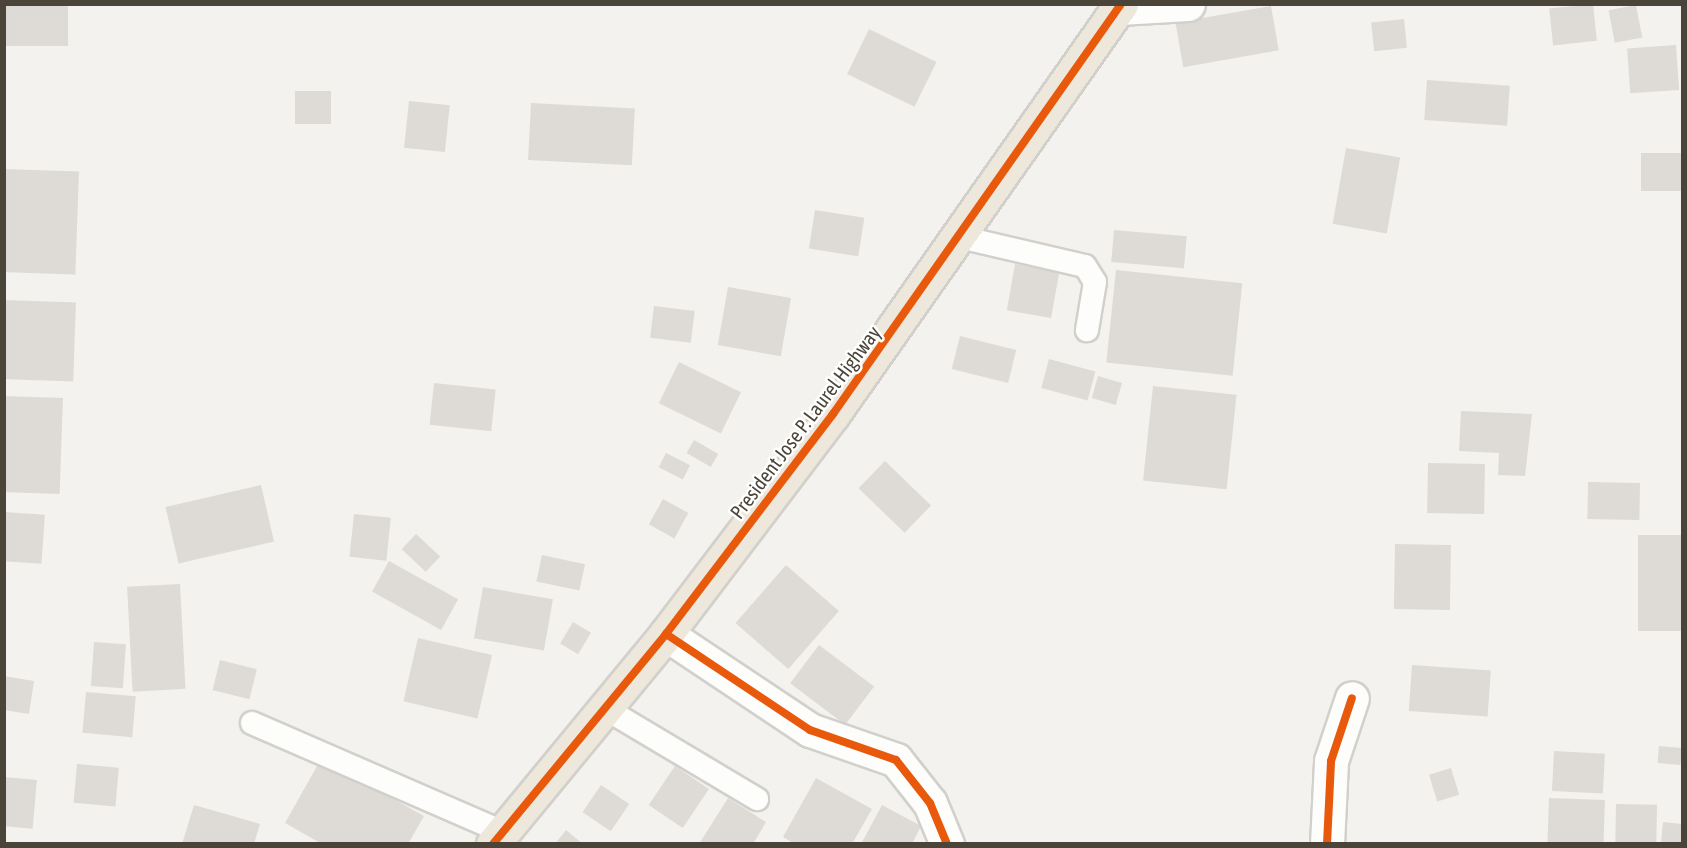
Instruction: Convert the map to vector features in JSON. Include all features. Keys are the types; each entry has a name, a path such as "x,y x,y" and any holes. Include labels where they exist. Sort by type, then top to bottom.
{"highway":[{"name":"President Jose P. Laurel Highway","path":"498,838 666,634 960,237 1120,6"}],"street":[{"path":"1120,6 1188,4"},
{"path":"666,634 810,730 896,760 930,804 947,843"},
{"path":"1327,843 1331,761 1352,698"}],"lane":[{"path":"960,237 1084,266 1095,282 1087,330"},
{"path":"606,709 757,799"},
{"path":"252,723 498,838"}],"building":[{"path":"4,4 68,4 68,46 4,46"},
{"path":"1593,4 1597,41 1553,45 1549,9"},
{"path":"1636,5 1642,37 1615,43 1609,10"},
{"path":"1271,6 1279,50 1183,67 1175,23"},
{"path":"1404,19 1407,48 1374,51 1371,22"},
{"path":"869,29 936,62 914,107 847,74"},
{"path":"1676,45 1679,90 1630,93 1627,48"},
{"path":"1427,80 1510,86 1507,126 1424,120"},
{"path":"295,91 331,91 331,124 295,124"},
{"path":"409,101 450,105 445,152 404,148"},
{"path":"531,103 635,108 632,165 528,160"},
{"path":"1346,148 1400,158 1387,233 1333,224"},
{"path":"1641,153 1682,153 1682,191 1641,191"},
{"path":"4,169 79,172 75,275 4,272"},
{"path":"815,210 864,218 858,256 809,249"},
{"path":"1114,230 1187,236 1184,268 1111,262"},
{"path":"1015,264 1059,272 1051,318 1007,310"},
{"path":"1116,270 1242,283 1233,376 1106,362"},
{"path":"728,287 791,298 781,356 718,345"},
{"path":"4,300 76,303 73,381 4,379"},
{"path":"654,306 695,311 691,343 650,338"},
{"path":"960,336 1016,350 1008,383 952,369"},
{"path":"1049,359 1095,371 1088,400 1041,388"},
{"path":"679,362 741,392 721,434 659,403"},
{"path":"1098,376 1122,383 1116,405 1092,398"},
{"path":"434,383 496,389 491,431 430,425"},
{"path":"1153,386 1237,395 1227,489 1143,480"},
{"path":"4,396 63,398 60,494 4,492"},
{"path":"1461,411 1532,414 1525,476 1498,475 1499,453 1459,451"},
{"path":"694,440 718,454 711,467 686,453"},
{"path":"666,453 690,465 683,480 659,467"},
{"path":"885,461 931,505 905,533 859,488"},
{"path":"1428,463 1485,464 1484,514 1427,513"},
{"path":"1588,482 1640,483 1639,520 1587,519"},
{"path":"261,485 274,542 179,564 166,507"},
{"path":"663,499 688,513 674,538 649,524"},
{"path":"4,512 45,515 41,564 4,561"},
{"path":"354,514 391,518 386,561 350,557"},
{"path":"416,534 440,557 426,572 402,549"},
{"path":"1638,535 1682,535 1682,631 1638,631"},
{"path":"1395,544 1451,545 1450,610 1394,609"},
{"path":"542,555 585,564 579,591 536,581"},
{"path":"389,561 458,599 441,630 372,592"},
{"path":"786,565 839,611 788,669 735,623"},
{"path":"180,584 185,689 133,692 127,587"},
{"path":"483,587 553,599 544,651 474,638"},
{"path":"573,622 591,633 578,654 560,643"},
{"path":"418,638 492,655 477,718 403,701"},
{"path":"94,642 126,644 123,688 91,686"},
{"path":"819,645 874,687 845,725 790,683"},
{"path":"220,660 257,669 249,699 213,690"},
{"path":"1412,665 1491,671 1488,716 1409,711"},
{"path":"4,676 34,681 29,714 4,710"},
{"path":"86,692 136,696 132,737 82,733"},
{"path":"1659,746 1682,748 1680,765 1658,763"},
{"path":"1554,751 1605,754 1603,794 1552,791"},
{"path":"321,759 424,816 408,844 322,844 285,823"},
{"path":"77,764 119,768 115,807 74,803"},
{"path":"675,766 709,789 683,828 649,805"},
{"path":"1451,768 1459,795 1437,802 1429,775"},
{"path":"4,777 37,780 33,829 4,826"},
{"path":"816,778 872,809 852,844 795,844 783,837"},
{"path":"601,785 629,804 611,831 583,812"},
{"path":"728,798 766,822 753,844 699,844"},
{"path":"1549,798 1605,800 1603,844 1547,842"},
{"path":"1616,804 1657,805 1656,844 1615,844"},
{"path":"194,805 260,824 254,844 182,844"},
{"path":"882,805 921,826 912,844 861,844"},
{"path":"1663,822 1682,824 1682,844 1661,844"},
{"path":"566,830 583,844 555,844"}],"cycle path":[{"path":"493,844 666,634 833,414 1121,4"},
{"path":"666,634 810,730 896,760 930,803 947,844"},
{"path":"1327,844 1331,761 1352,698"}]}
